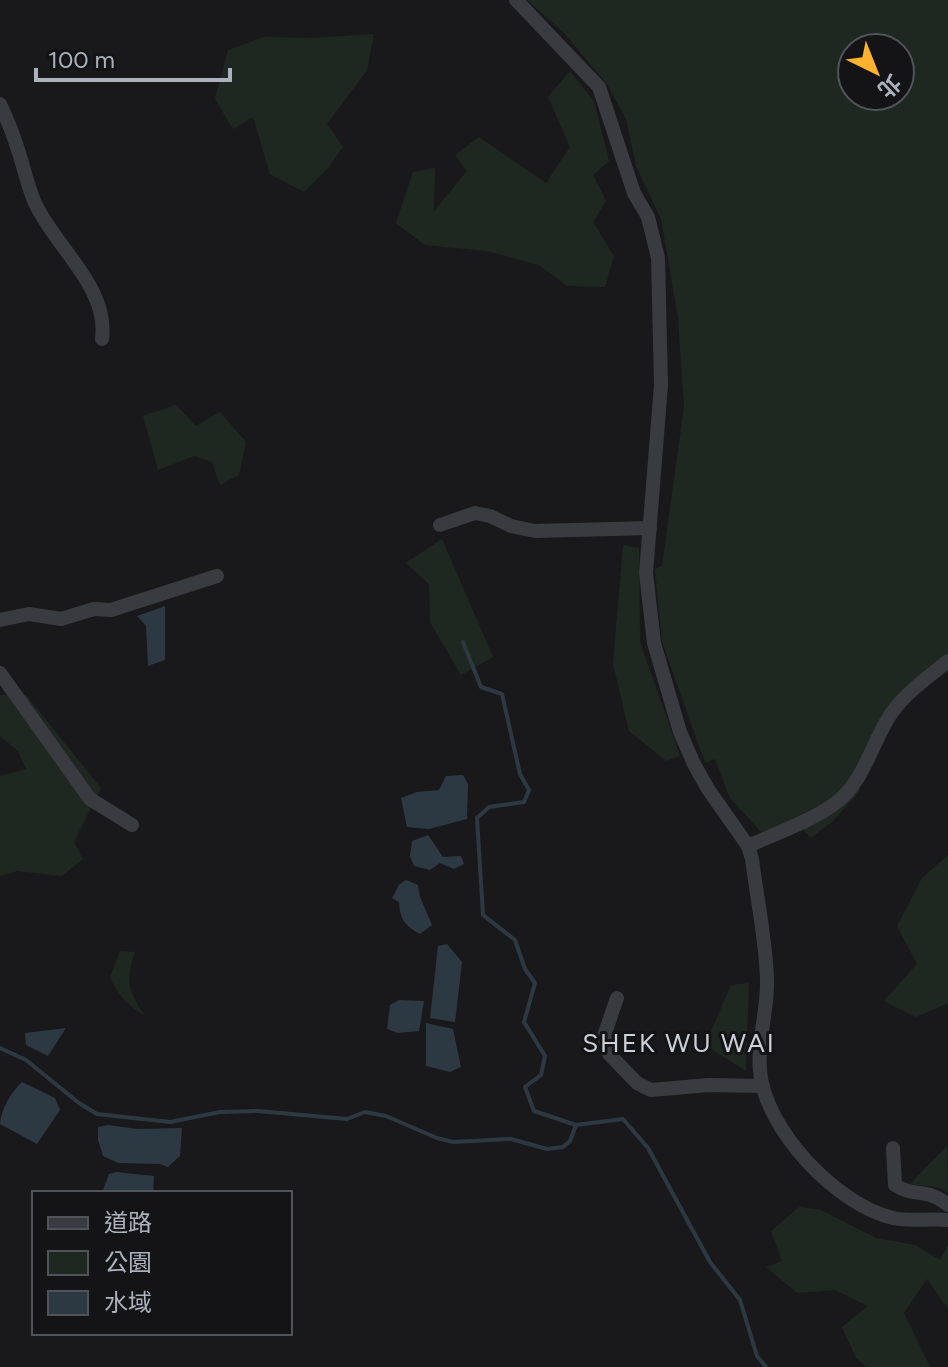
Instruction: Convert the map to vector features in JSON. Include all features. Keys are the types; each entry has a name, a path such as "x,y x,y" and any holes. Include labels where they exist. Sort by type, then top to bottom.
{"street":[{"path":"516,0 599,87 634,193 648,217 658,258 661,385 646,573 654,643 680,732 708,789 748,846 768,981 760,1070 763,1086 775,1114 796,1148 822,1176 856,1203 896,1219 948,1220"},
{"path":"0,104 16,142 35,203 81,271 97,303 104,324 102,339"},
{"path":"440,525 475,513 535,531 650,528"},
{"path":"0,620 29,614 61,619 94,609 111,610 217,576"},
{"path":"748,846 833,805 852,786 886,721 903,697 948,661"},
{"path":"0,673 90,799 132,825"},
{"path":"617,998 604,1036 609,1054 637,1083 651,1090 709,1085 763,1086"},
{"path":"893,1148 895,1185 904,1191 934,1194 948,1205"}],"green space":[{"path":"527,0 948,0 948,658 889,707 856,770 860,791 833,821 811,838 794,820 763,834 730,798 715,759 705,763 662,642 655,569 662,566 684,407 678,318 661,219 636,166 626,119 607,84 563,32"},
{"path":"374,34 367,70 327,124 343,147 329,167 304,192 270,174 253,117 233,129 215,99 228,50 264,37"},
{"path":"570,71 594,101 609,161 593,175 606,201 593,222 614,256 605,287 567,286 539,265 487,251 425,245 396,223 413,172 435,168 434,211 467,171 455,155 479,137 546,183 570,147 548,97"},
{"path":"176,405 196,426 220,412 246,442 239,475 220,485 212,462 194,456 158,470 143,416"},
{"path":"442,539 493,657 461,675 430,622 429,584 406,563"},
{"path":"623,545 639,548 640,642 680,756 666,761 629,731 613,664"},
{"path":"0,695 26,695 101,788 74,842 83,859 62,876 17,871 0,876 0,776 26,769 18,751 0,736"},
{"path":"948,855 948,1003 916,1017 884,1001 917,964 897,926 922,878"},
{"path":"120,951 135,952 130,985 144,1015 124,999 110,977"},
{"path":"749,983 746,1071 705,1045 731,985"},
{"path":"947,1146 948,1194 941,1188 910,1184"},
{"path":"799,1207 821,1210 876,1238 915,1245 940,1260 948,1245 948,1309 927,1279 904,1313 930,1367 867,1367 856,1358 842,1327 868,1306 835,1290 797,1293 766,1267 782,1261 771,1231"}],"water":[{"path":"165,606 165,660 148,666 146,626 137,616"},
{"path":"463,775 468,784 467,819 429,829 407,827 401,798 417,792 439,790 446,776"},
{"path":"428,835 443,857 461,856 464,864 454,869 440,863 430,870 414,866 410,856 412,841"},
{"path":"406,880 418,885 432,925 420,934 404,921 399,902 392,898 399,885"},
{"path":"447,944 462,962 455,1022 430,1018 438,946"},
{"path":"399,1000 424,1001 419,1031 398,1033 387,1029 390,1005"},
{"path":"426,1023 453,1029 461,1067 450,1072 426,1066"},
{"path":"66,1028 48,1056 26,1045 25,1033"},
{"path":"22,1082 55,1098 60,1110 37,1144 0,1124 7,1101"},
{"path":"108,1125 137,1129 182,1128 180,1156 168,1167 118,1163 103,1156 98,1140 98,1127"},
{"path":"109,1174 154,1176 153,1191 103,1191"}],"waterway":[{"path":"463,642 481,687 502,694 520,774 529,790 524,802 489,807 477,818 483,915 515,940 525,969 535,983 524,1022 545,1056 541,1075 525,1087 534,1111 576,1125 623,1119 648,1148 710,1262 740,1300 757,1356 766,1367"},
{"path":"0,1048 26,1060 97,1114 170,1122 220,1112 258,1111 347,1119 365,1112 386,1116 453,1142 511,1139 547,1149 563,1147 570,1141 576,1125"}],"district":[{"name":"SHEK WU WAI","path":"679,1043"}]}
